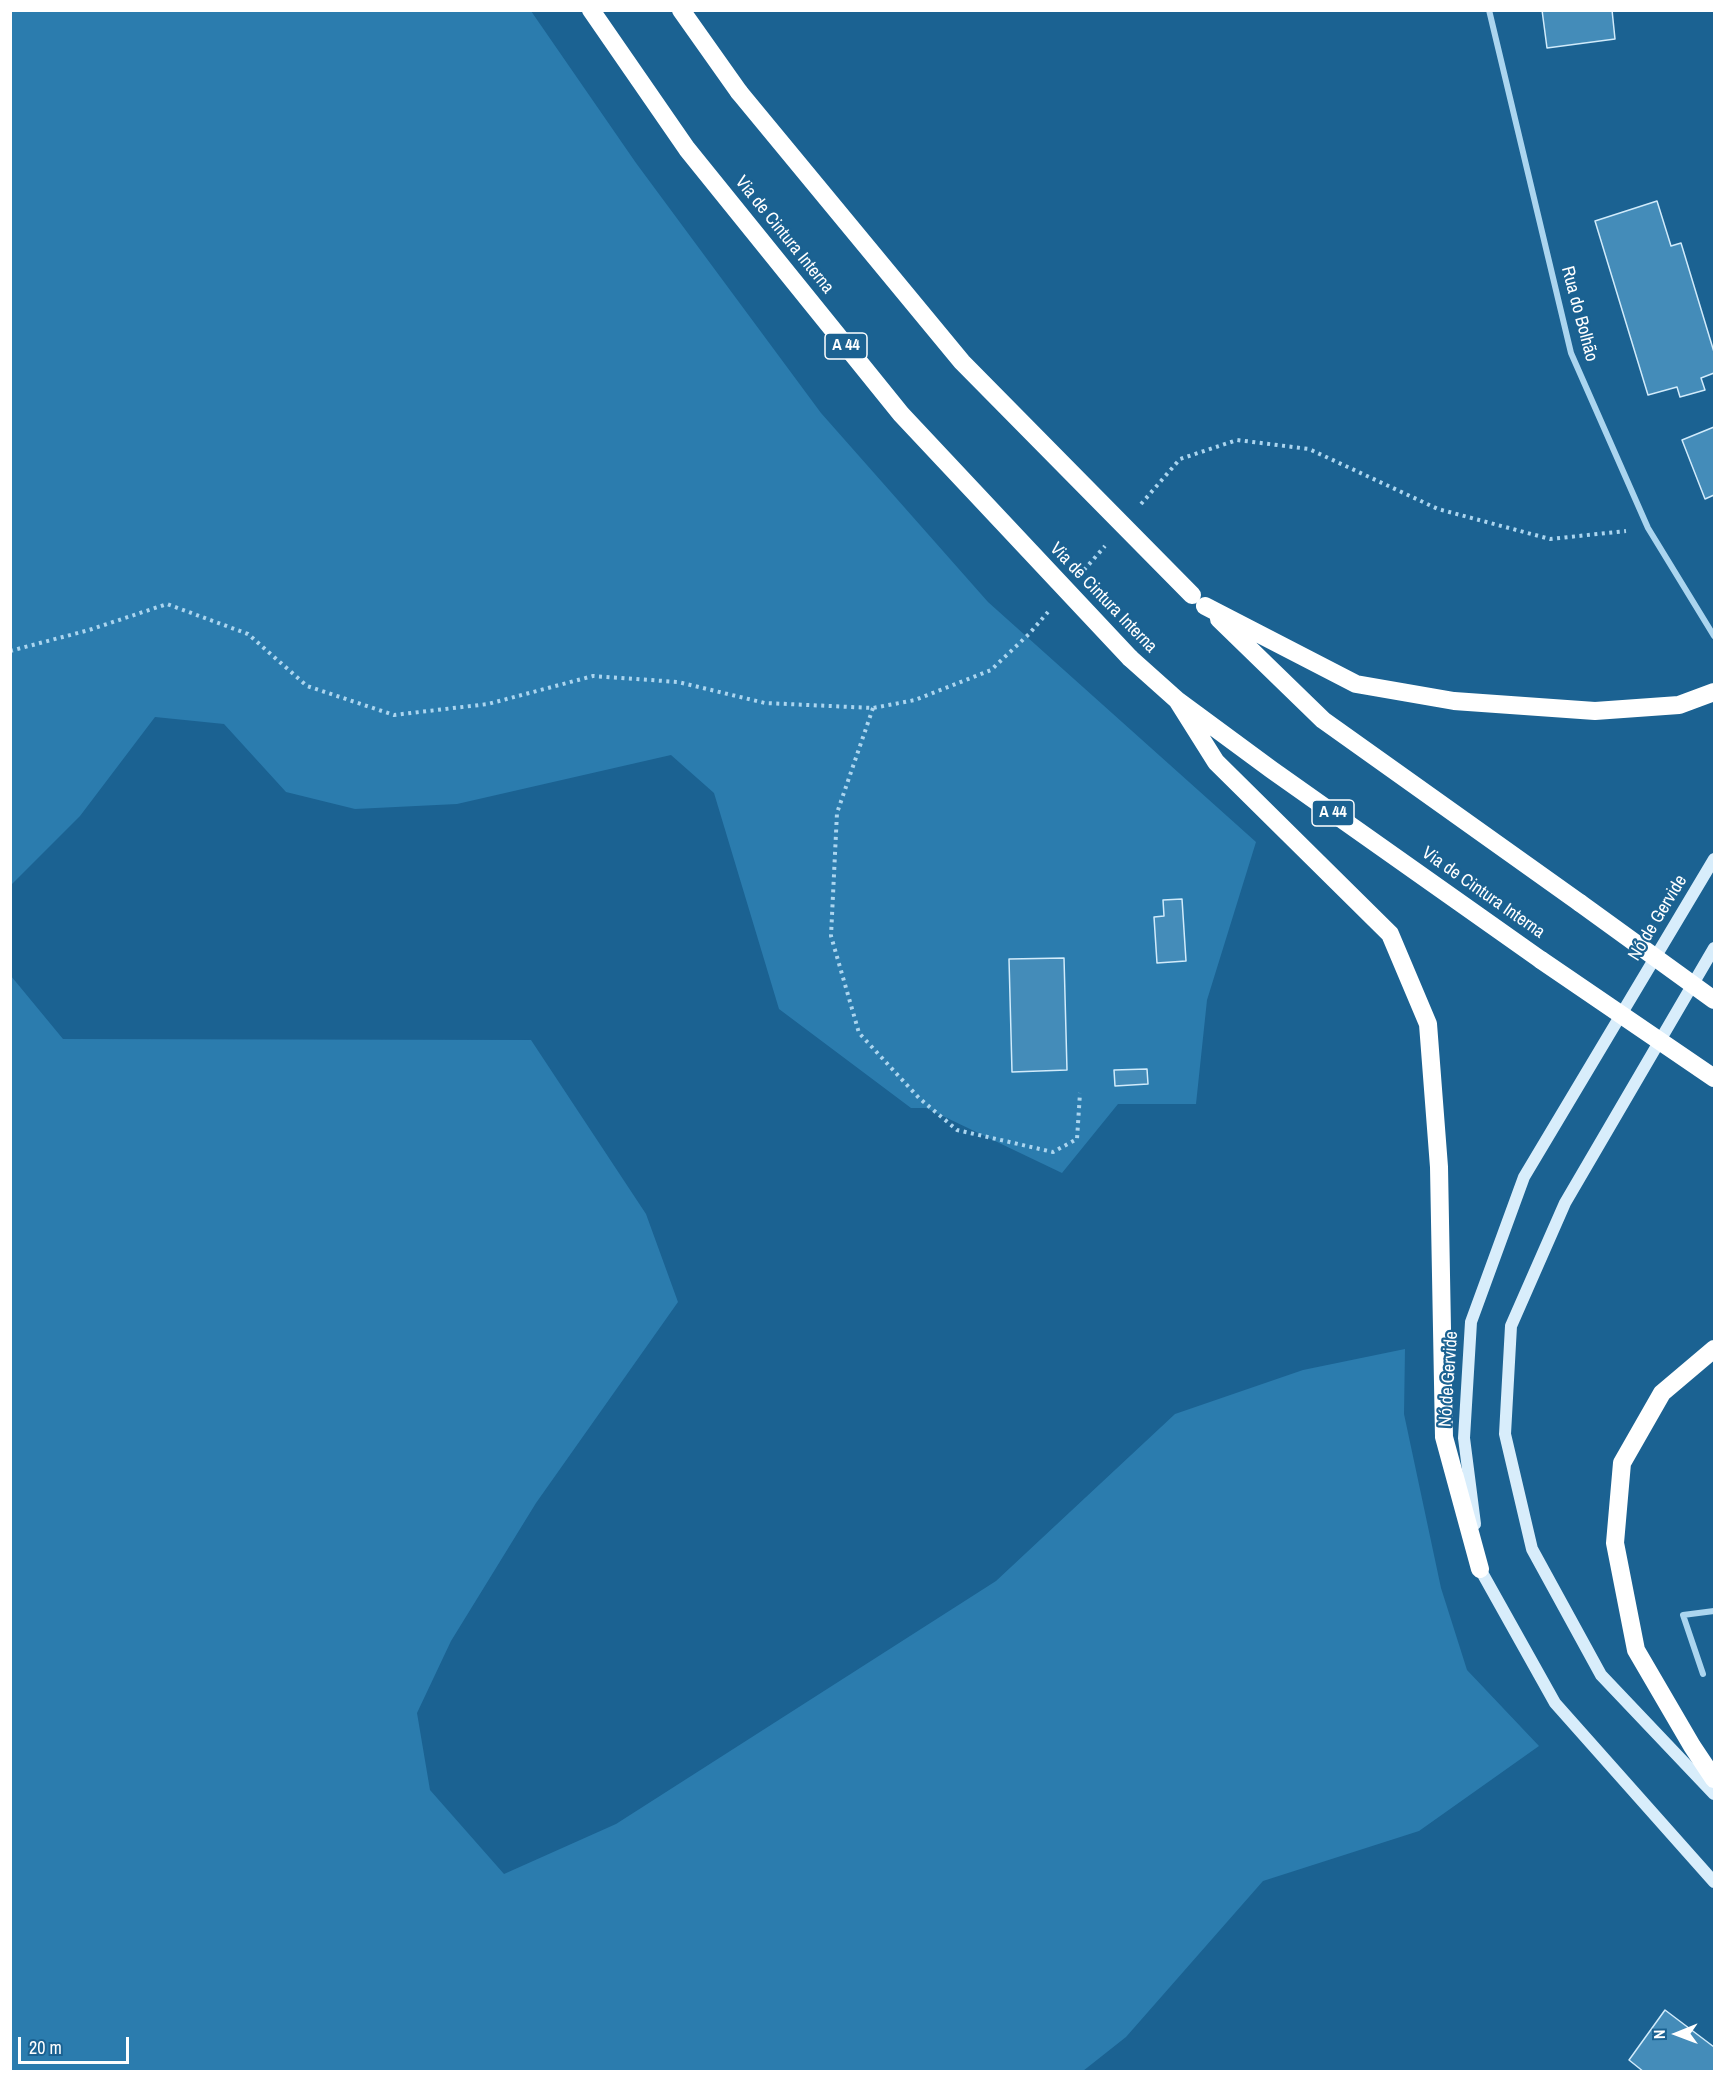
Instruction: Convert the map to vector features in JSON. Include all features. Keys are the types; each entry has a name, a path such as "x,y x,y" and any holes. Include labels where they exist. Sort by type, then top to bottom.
{"highway":[{"name":"Via de Cintura Interna","path":"591,10 687,149 901,414 1130,658 1177,700 1282,777 1541,960 1714,1078"},
{"path":"681,10 739,92 962,362 1198,600 1323,720 1714,1000"},
{"path":"1198,600 1356,684 1454,701 1595,711 1679,705 1714,692"},
{"path":"1177,700 1216,762 1389,934 1428,1024 1439,1167 1444,1437 1480,1569"},
{"path":"1714,1349 1662,1393 1622,1463 1615,1543 1636,1650 1714,1779"}],"main road":[{"name":"Nó de Gervide","path":"1714,859 1524,1177 1471,1322 1464,1437 1480,1569 1555,1703 1714,1882"},
{"path":"1714,948 1565,1203 1511,1326 1505,1434 1532,1549 1601,1675 1714,1794"}],"street":[{"name":"Rua do Bolhão","path":"1489,10 1571,353 1648,528 1714,636"},
{"path":"1703,1674 1683,1615 1714,1611"}],"path":[{"path":"1135,512 1180,459 1238,440 1309,449 1438,509 1550,539 1648,528"},
{"path":"1082,573 1112,538"},
{"path":"10,651 89,630 166,604 248,634 307,686 394,715 488,704 593,676 678,682 765,703 873,708 915,700 991,670 1029,634 1052,608"},
{"path":"873,708 837,813 831,936 859,1033 919,1098 957,1130 1053,1152 1077,1139 1080,1093"}],"shaded area":[{"path":"11,10 531,11 636,163 821,413 988,602 1256,842 1207,1000 1196,1104 1118,1104 1062,1173 926,1108 911,1108 779,1009 714,793 671,755 457,804 355,809 286,792 224,724 155,717 80,816 11,885"},
{"path":"11,976 63,1039 531,1040 646,1214 678,1302 536,1503 451,1641 417,1713 430,1790 504,1874 616,1824 996,1581 1175,1414 1303,1370 1405,1349 1404,1414 1441,1588 1467,1670 1539,1746 1419,1831 1263,1881 1126,2037 1083,2071 11,2071"}],"building":[{"path":"1542,10 1612,10 1615,39 1547,48"},
{"path":"1657,201 1671,246 1681,243 1714,352 1714,373 1701,378 1705,390 1680,397 1677,387 1648,395 1595,221"},
{"path":"1714,427 1714,495 1705,499 1682,440"},
{"path":"1182,899 1186,961 1157,963 1154,917 1164,916 1163,900"},
{"path":"1064,958 1067,1070 1012,1072 1009,959"},
{"path":"1147,1069 1148,1084 1115,1086 1114,1070"},
{"path":"1665,2010 1714,2047 1714,2072 1644,2072 1629,2060"}]}
